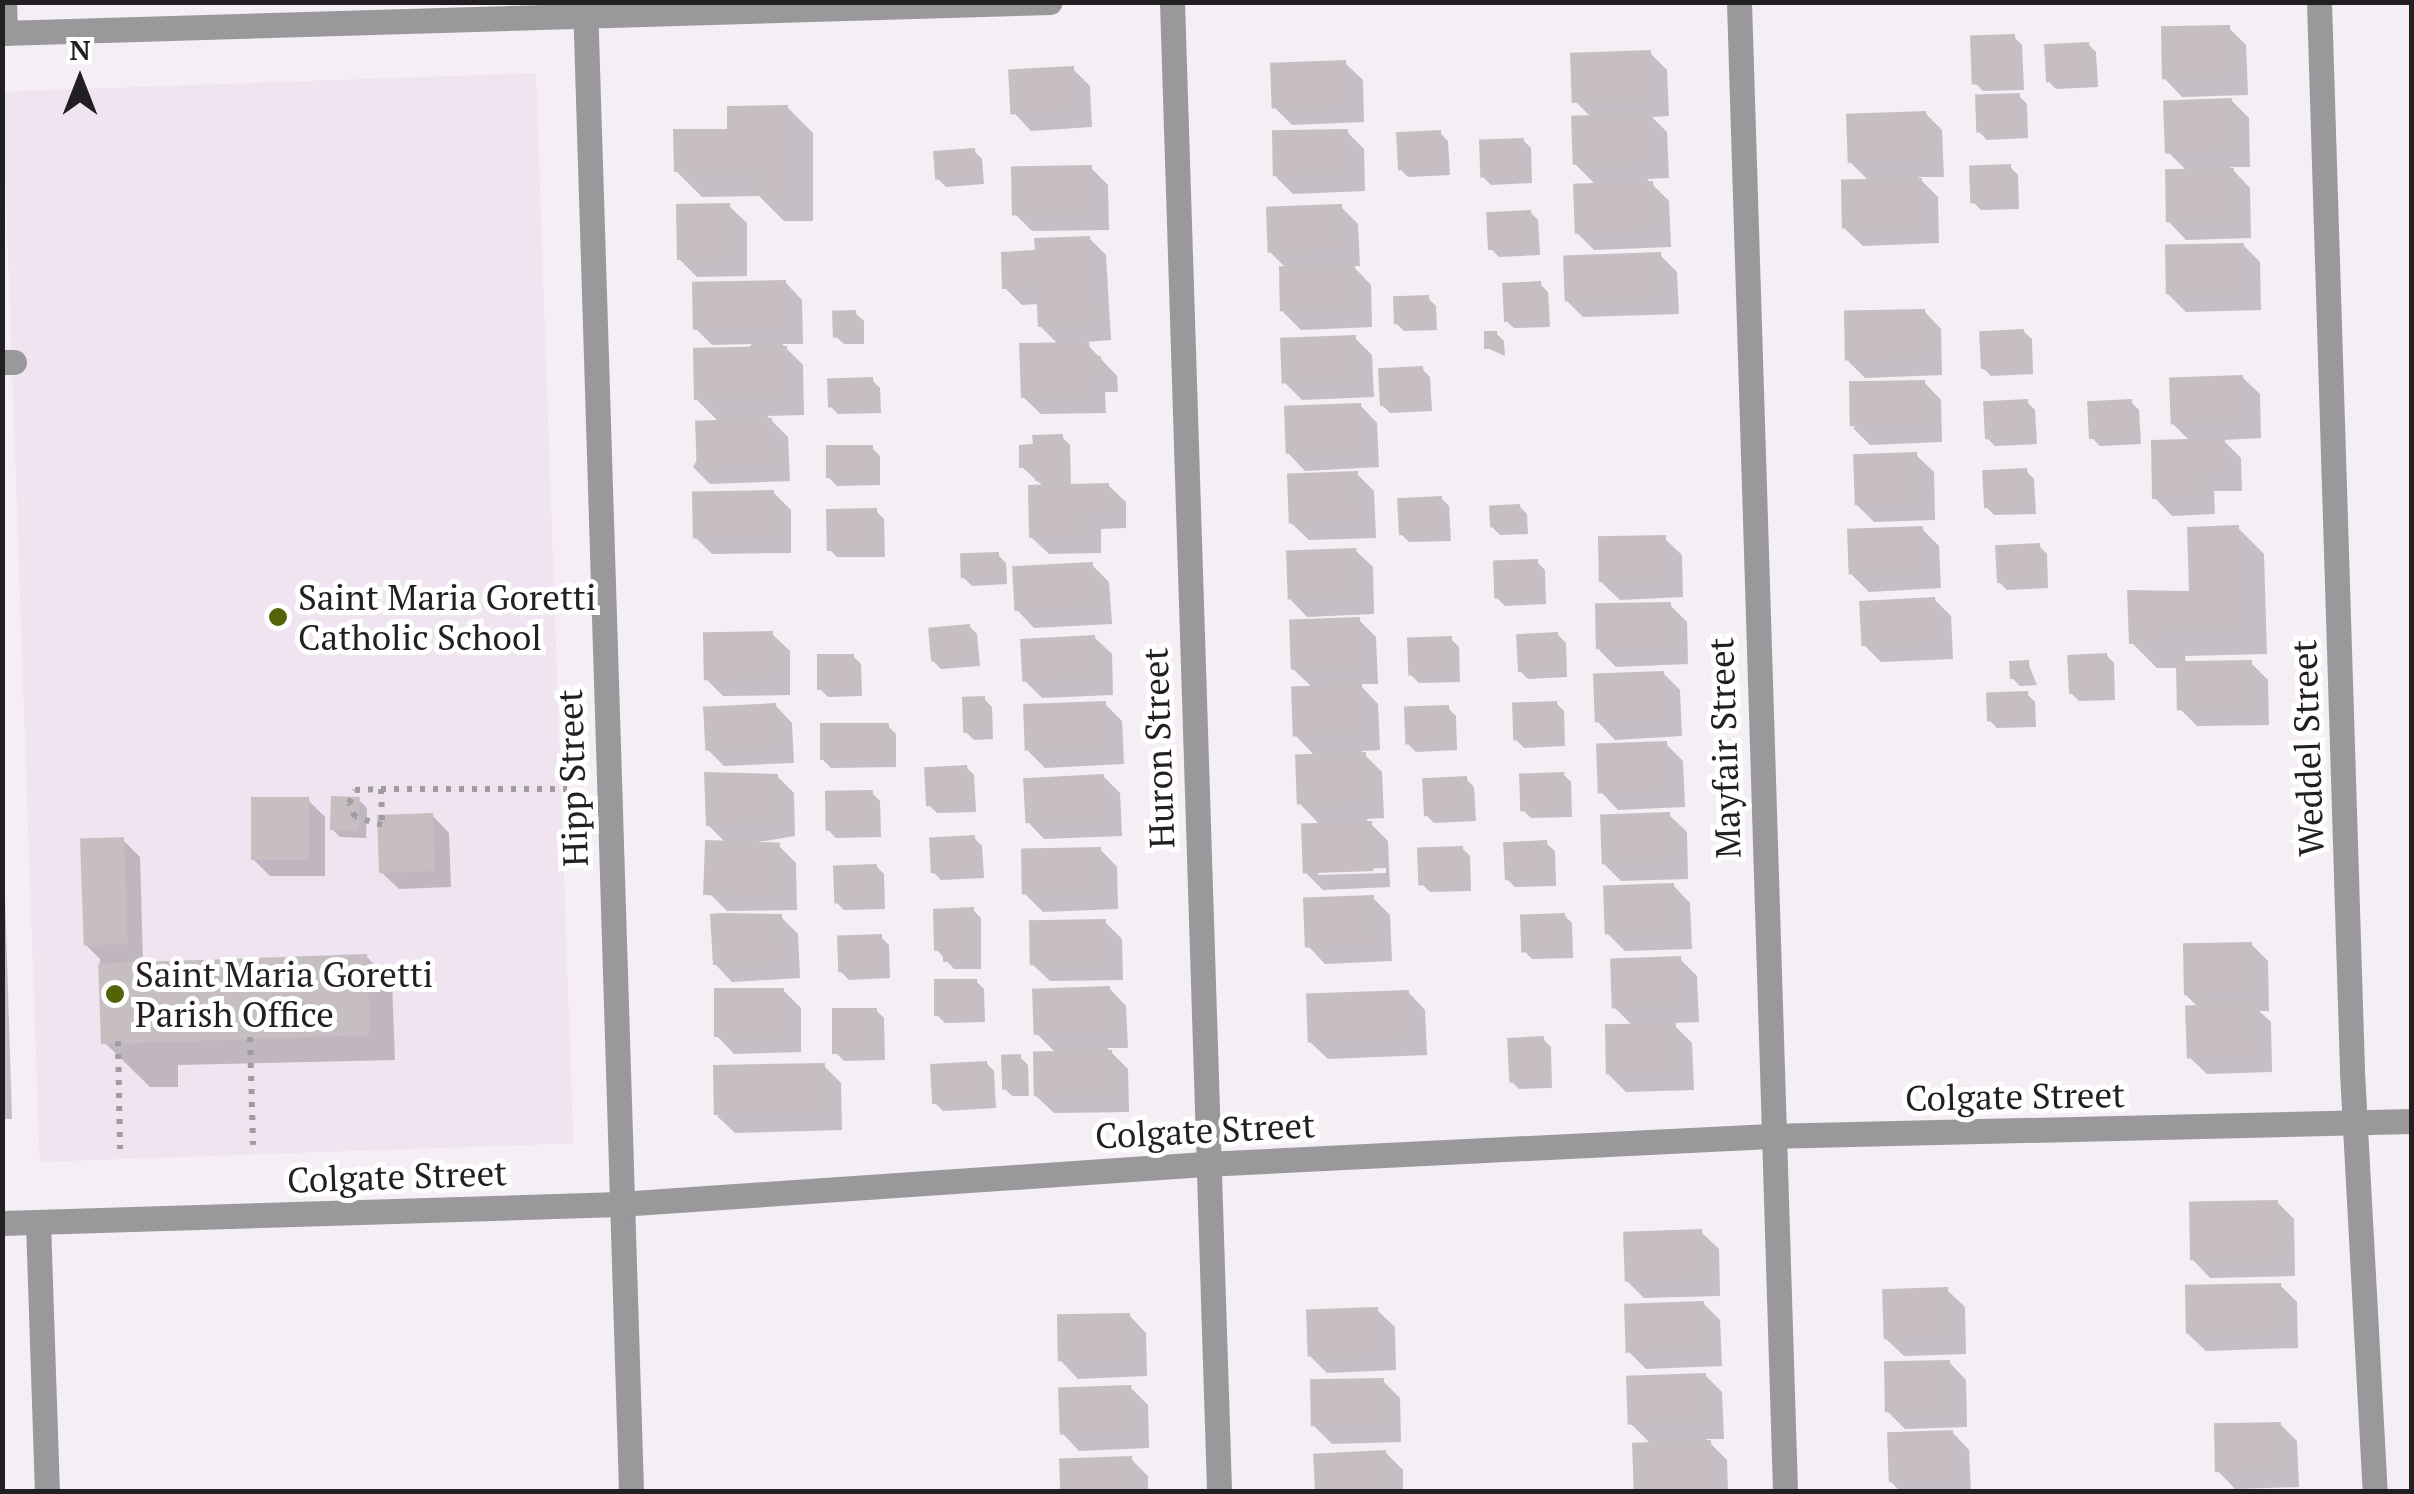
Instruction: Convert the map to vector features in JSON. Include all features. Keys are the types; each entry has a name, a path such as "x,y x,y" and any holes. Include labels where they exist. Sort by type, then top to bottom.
{"street":[{"path":"4,2 4,33 585,11 1050,2"},
{"name":"Huron Street","path":"1172,2 1205,1164 1219,1492"},
{"name":"Mayfair Street","path":"1739,2 1770,1136 1785,1492"},
{"name":"Weddel Street","path":"2319,2 2375,1492"},
{"name":"Hipp Street","path":"585,11 630,1492"},
{"name":"Colgate Street","path":"2,1223 619,1204 1205,1164 1770,1136 2412,1121"},
{"path":"38,1222 47,1492"}],"path":[{"path":"382,789 382,825 355,817 351,794 382,789 567,789"},
{"path":"250,1038 253,1145"},
{"path":"118,1040 120,1149"}],"shaded area":[{"name":"Saint Maria Goretti Catholic School","path":"536,73 573,1143 40,1162 2,92"}],"building":[{"path":"2230,25 2231,78 2162,79 2161,26"},
{"path":"2015,34 2017,83 1972,85 1970,36"},
{"path":"2089,42 2091,80 2046,82 2044,44"},
{"path":"1651,50 1653,100 1572,103 1570,53"},
{"path":"1346,60 1348,106 1272,109 1270,63"},
{"path":"1074,66 1076,111 1010,114 1008,69"},
{"path":"2020,93 2021,131 1976,133 1975,95"},
{"path":"2232,98 2234,151 2165,153 2163,100"},
{"path":"788,105 789,196 756,196 755,171 674,172 673,129 727,129 727,106"},
{"path":"1926,111 1928,160 1848,163 1846,114"},
{"path":"1651,113 1653,162 1573,165 1571,116"},
{"path":"1348,129 1349,175 1273,176 1272,130"},
{"path":"1441,130 1443,168 1398,170 1396,132"},
{"path":"1524,138 1525,176 1480,178 1479,140"},
{"path":"975,148 977,177 935,180 933,151"},
{"path":"2011,164 2012,202 1970,203 1969,165"},
{"path":"1092,165 1093,214 1012,215 1011,166"},
{"path":"2234,168 2235,221 2166,222 2165,169"},
{"path":"1922,178 1923,227 1842,228 1841,179"},
{"path":"1653,181 1655,231 1575,234 1573,184"},
{"path":"730,203 731,259 677,260 676,204"},
{"path":"1342,204 1344,250 1268,253 1266,207"},
{"path":"1531,210 1533,248 1488,250 1486,212"},
{"path":"1090,236 1094,324 1038,327 1036,287 1002,289 1001,252 1035,250 1034,238"},
{"path":"2244,243 2245,293 2166,294 2165,244"},
{"path":"1661,252 1663,298 1565,301 1563,255"},
{"path":"1355,265 1356,310 1280,311 1279,266"},
{"path":"786,280 787,328 693,330 692,282"},
{"path":"1541,281 1543,320 1504,322 1502,283"},
{"path":"1429,295 1430,323 1394,324 1393,296"},
{"path":"1925,309 1926,359 1845,360 1844,310"},
{"path":"856,310 857,337 833,338 832,311"},
{"path":"2024,329 2026,367 1981,369 1979,331"},
{"path":"1484,331 1497,331 1497,349 1484,349"},
{"path":"1356,335 1358,381 1282,384 1280,338"},
{"path":"1089,342 1090,356 1101,356 1102,376 1089,376 1090,396 1021,398 1019,343"},
{"path":"787,346 788,398 694,400 693,348"},
{"path":"1423,366 1425,404 1380,406 1378,368"},
{"path":"2243,375 2245,422 2171,425 2169,378"},
{"path":"873,377 874,406 828,408 827,379"},
{"path":"1925,380 1926,425 1850,426 1849,381"},
{"path":"2028,399 2030,437 1985,439 1983,401"},
{"path":"2132,399 2134,437 2089,439 2087,401"},
{"path":"1361,403 1363,451 1286,454 1284,406"},
{"path":"772,418 774,465 697,468 695,421"},
{"path":"1063,434 1064,481 1035,481 1035,467 1019,468 1019,445 1033,444 1032,435"},
{"path":"2225,438 2226,474 2198,475 2198,498 2152,499 2151,440"},
{"path":"826,445 873,445 873,478 826,478"},
{"path":"1917,452 1919,503 1855,505 1853,454"},
{"path":"2027,468 2029,506 1984,508 1982,470"},
{"path":"1358,471 1360,521 1289,523 1287,473"},
{"path":"1109,483 1110,512 1084,512 1085,537 1029,538 1028,485"},
{"path":"774,490 775,537 693,538 692,491"},
{"path":"1442,496 1444,533 1399,535 1397,498"},
{"path":"1520,504 1521,526 1490,528 1489,506"},
{"path":"877,508 878,550 827,551 826,509"},
{"path":"2239,525 2242,629 2161,631 2161,642 2129,644 2127,590 2189,591 2187,527"},
{"path":"1923,526 1925,572 1849,575 1847,529"},
{"path":"1666,535 1667,581 1599,582 1598,536"},
{"path":"2040,543 2042,581 1997,583 1995,545"},
{"path":"1356,548 1358,597 1288,599 1286,550"},
{"path":"999,552 1000,577 961,578 960,553"},
{"path":"1538,559 1539,597 1494,599 1493,561"},
{"path":"1093,562 1095,607 1014,611 1012,566"},
{"path":"1935,597 1937,642 1861,646 1859,601"},
{"path":"1671,602 1672,648 1596,649 1595,603"},
{"path":"1360,617 1362,667 1291,669 1289,619"},
{"path":"970,624 973,658 931,662 928,628"},
{"path":"773,631 774,679 704,680 703,632"},
{"path":"1558,632 1560,670 1518,672 1516,634"},
{"path":"1095,635 1097,678 1022,682 1020,639"},
{"path":"1452,636 1453,674 1408,676 1407,638"},
{"path":"2107,653 2109,692 2069,694 2067,655"},
{"path":"817,654 854,654 854,690 817,690"},
{"path":"2029,660 2030,678 2010,679 2009,661"},
{"path":"2252,660 2253,709 2177,710 2176,661"},
{"path":"1664,671 1666,720 1595,722 1593,673"},
{"path":"1362,684 1364,734 1293,736 1291,686"},
{"path":"2028,691 2029,720 1987,721 1986,692"},
{"path":"985,696 986,732 963,733 962,697"},
{"path":"1106,701 1108,748 1025,751 1023,704"},
{"path":"1557,701 1558,739 1513,741 1512,703"},
{"path":"776,703 778,747 705,751 703,707"},
{"path":"1449,705 1450,743 1405,745 1404,707"},
{"path":"820,723 889,723 889,760 820,760"},
{"path":"1667,741 1669,791 1598,793 1596,743"},
{"path":"1366,752 1368,802 1297,804 1295,754"},
{"path":"967,765 969,804 926,806 924,767"},
{"path":"704,772 778,774 779,820 706,826"},
{"path":"1564,772 1565,810 1520,812 1519,774"},
{"path":"1104,774 1106,819 1025,823 1023,778"},
{"path":"1467,776 1469,814 1424,816 1422,778"},
{"path":"873,790 874,830 826,831 825,791"},
{"path":"331,796 360,797 359,831 330,830"},
{"path":"251,797 309,797 309,860 251,860"},
{"path":"1670,812 1672,862 1602,864 1600,814"},
{"path":"433,813 435,871 379,873 377,815"},
{"path":"1372,821 1374,871 1303,873 1301,823"},
{"path":"975,835 977,871 931,873 929,837"},
{"path":"124,837 128,944 84,945 80,839"},
{"path":"705,840 780,843 778,898 703,895"},
{"path":"1547,840 1549,878 1505,880 1503,842"},
{"path":"1463,846 1464,884 1418,886 1417,848"},
{"path":"1101,847 1102,893 1022,894 1021,848"},
{"path":"877,864 878,902 834,904 833,866"},
{"path":"1674,883 1676,932 1605,934 1603,885"},
{"path":"1374,895 1376,945 1305,947 1303,897"},
{"path":"974,907 974,961 943,962 943,950 934,951 933,909"},
{"path":"1565,913 1566,951 1521,953 1520,915"},
{"path":"710,914 782,914 784,962 713,965"},
{"path":"1106,919 1107,964 1030,965 1029,920"},
{"path":"882,934 883,971 838,973 837,936"},
{"path":"2252,942 2253,994 2184,995 2183,943"},
{"path":"367,954 370,1035 101,1044 98,963"},
{"path":"1681,956 1683,1006 1612,1008 1610,958"},
{"path":"934,979 977,979 977,1016 934,1016"},
{"path":"1110,986 1112,1032 1034,1035 1032,989"},
{"path":"714,988 784,988 784,1037 714,1037"},
{"path":"1409,990 1411,1039 1308,1043 1306,994"},
{"path":"2254,1003 2256,1056 2187,1058 2185,1005"},
{"path":"832,1008 877,1008 877,1054 832,1054"},
{"path":"1676,1023 1677,1073 1606,1074 1605,1024"},
{"path":"1544,1036 1546,1081 1509,1083 1507,1038"},
{"path":"1112,1050 1113,1095 1034,1096 1033,1051"},
{"path":"1021,1054 1022,1089 1002,1090 1001,1055"},
{"path":"987,1061 989,1101 932,1104 930,1064"},
{"path":"825,1063 826,1113 714,1115 713,1065"},
{"path":"2278,1200 2279,1259 2190,1261 2189,1202"},
{"path":"1702,1229 1704,1279 1625,1282 1623,1232"},
{"path":"2281,1283 2282,1332 2186,1334 2185,1285"},
{"path":"1948,1287 1950,1337 1884,1339 1882,1289"},
{"path":"1704,1301 1706,1350 1626,1353 1624,1304"},
{"path":"1378,1307 1380,1354 1308,1356 1306,1310"},
{"path":"1130,1313 1131,1360 1058,1361 1057,1314"},
{"path":"1950,1360 1951,1411 1885,1412 1884,1361"},
{"path":"1706,1373 1708,1422 1628,1425 1626,1376"},
{"path":"1384,1378 1385,1425 1311,1426 1310,1379"},
{"path":"1131,1385 1133,1432 1060,1435 1058,1388"},
{"path":"2281,1422 2282,1471 2215,1472 2214,1423"},
{"path":"1953,1430 1955,1480 1889,1482 1887,1432"},
{"path":"1711,1440 1713,1490 1634,1492 1632,1443"},
{"path":"1386,1450 1388,1492 1315,1492 1313,1454"},
{"path":"1132,1456 1133,1492 1060,1492 1059,1459"}],"place":[{"name":"Saint Maria Goretti Catholic School","path":"278,617"},
{"name":"Saint Maria Goretti Parish Office","path":"115,994"}]}
